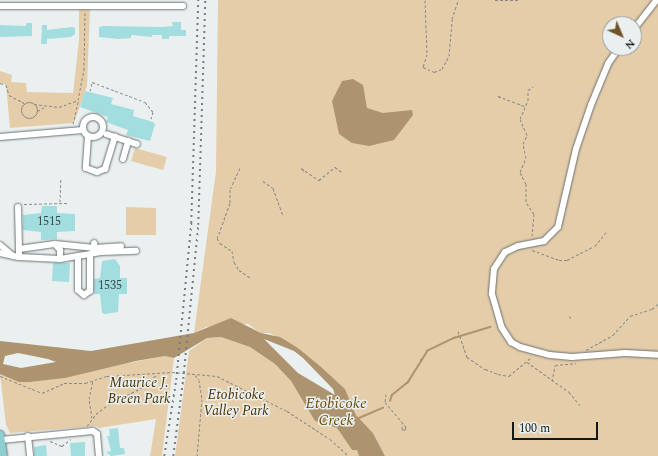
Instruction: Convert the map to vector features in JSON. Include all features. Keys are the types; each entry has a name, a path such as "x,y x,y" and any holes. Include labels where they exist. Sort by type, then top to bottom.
{"main road":[{"path":"0,437 4,456"}],"street":[{"path":"642,19 657,0"},
{"path":"0,6 85,2 183,6"},
{"path":"614,56 608,64 588,112 567,180 558,227 549,238 511,248 505,252 494,269 491,286 494,307 506,335 520,347 535,352 582,357 625,354 658,355"},
{"path":"88,136 98,135 103,129 102,122 96,117 89,117 84,122 83,130 88,136 86,168 94,172 105,169 115,137"},
{"path":"0,137 83,130"},
{"path":"106,134 137,144"},
{"path":"123,158 128,141"},
{"path":"16,257 19,249 21,206"},
{"path":"19,249 46,244 122,246"},
{"path":"46,244 46,258"},
{"path":"55,244 60,250 60,259"},
{"path":"0,245 16,257"},
{"path":"78,256 78,292 84,295 90,291 90,256 94,246"},
{"path":"0,253 16,257 60,259 90,256 102,252 136,251"},
{"path":"0,437 28,436 85,430 96,432 100,456"},
{"path":"28,436 30,456"}],"path":[{"path":"425,0 427,54 423,67 428,71 437,72 449,56 452,20 458,0"},
{"path":"495,0 519,0"},
{"path":"72,130 84,70 85,2"},
{"path":"90,91 92,82 145,102 153,112 151,119"},
{"path":"0,83 6,85 9,95 25,103 46,107 69,105 78,100"},
{"path":"533,87 528,90 528,100 520,119 527,135 523,144 526,158 520,172 526,184 526,202 534,214 530,243 531,250 536,254 562,261 595,246 607,231"},
{"path":"501,97 525,106"},
{"path":"25,103 21,110 24,117 32,118 37,112 46,107"},
{"path":"34,104 37,112"},
{"path":"304,171 318,180 335,167 343,172"},
{"path":"240,168 230,189 230,203 217,238 220,243 232,251 234,262 239,270 251,278"},
{"path":"60,202 61,179"},
{"path":"263,181 273,188 283,216"},
{"path":"21,206 60,202 67,203"},
{"path":"552,381 555,365 575,364 590,346 616,333 630,316 652,309 658,304"},
{"path":"458,332 467,357 484,369 498,374 509,376 527,362 535,352"},
{"path":"527,362 569,392 580,405"},
{"path":"0,376 42,393 67,383 93,380 107,376 172,372 222,377 255,394 330,439 349,456"},
{"path":"85,430 92,418 116,399 147,384 158,374"},
{"path":"194,374 199,380 202,399 197,456"},
{"path":"92,418 89,399 93,380"},
{"path":"386,394 385,402 402,424"},
{"path":"62,446 75,436"},
{"path":"46,439 62,446"}],"green space":[{"path":"218,0 658,0 658,456 385,456 373,433 356,415 345,389 298,348 270,333 261,333 248,324 206,327 194,333 216,171"},
{"path":"79,9 90,10 87,86 74,123 10,128 6,85 0,83 0,71 12,75 11,82 26,83 27,92 73,93 79,40"},
{"path":"135,148 167,157 163,170 131,161"},
{"path":"126,207 156,208 156,235 126,235"},
{"name":"Etobicoke Valley Park","path":"221,337 250,347 275,364 291,381 315,421 337,428 352,450 357,450 359,456 175,456 189,351 207,338"},
{"name":"Maurice J. Breen Park","path":"165,356 174,358 162,456 150,456 156,419 99,428 96,426 10,433 6,425 0,374 30,382 65,378 82,372"}],"water":[{"path":"353,79 363,85 367,108 383,113 412,110 413,115 394,140 369,146 352,143 339,134 332,101 342,81"},
{"name":"Etobicoke Creek","path":"231,318 261,333 280,337 298,348 345,389 356,415 373,433 385,456 359,456 357,450 352,450 337,428 315,421 291,381 275,364 250,347 221,337 207,338 174,358 165,356 136,361 65,378 19,382 0,374 0,341 91,351 194,333","holes":["264,339 294,351 303,358 333,389 335,395 298,373","18,353 48,359 56,362 21,368 3,364 5,356"]}],"building":[{"path":"172,22 181,22 181,30 186,30 186,36 169,36 169,39 162,39 162,35 152,35 152,37 131,35 131,38 119,39 99,37 99,27 162,27 173,26"},
{"path":"26,23 32,23 32,36 0,37 0,25 26,26"},
{"path":"42,25 47,25 47,30 72,27 75,28 75,34 71,37 47,39 47,44 41,44"},
{"path":"85,91 113,98 111,104 134,110 133,116 153,122 155,124 150,141 126,135 128,130 106,122 108,117 80,107"},
{"path":"42,206 57,206 57,213 75,214 75,231 57,232 57,239 41,240 41,232 23,230 23,215 41,213"},
{"path":"115,259 120,266 120,278 127,278 127,294 119,294 118,312 105,314 102,313 100,294 94,294 94,279 100,278 102,261"},
{"path":"53,263 70,263 69,282 52,281"},
{"path":"118,428 120,448 124,448 125,454 111,456 106,452 111,451 107,436 110,436 109,429"},
{"path":"85,442 85,456 71,456 70,443"},
{"path":"46,445 47,456 34,456 34,447"}],"waterway":[{"path":"390,401 392,395 408,382 427,351 454,338 490,327"},
{"path":"359,418 383,408"}],"railway":[{"path":"164,456 176,380 191,223 198,0"},
{"path":"173,456 183,379 198,225 205,0"}]}
